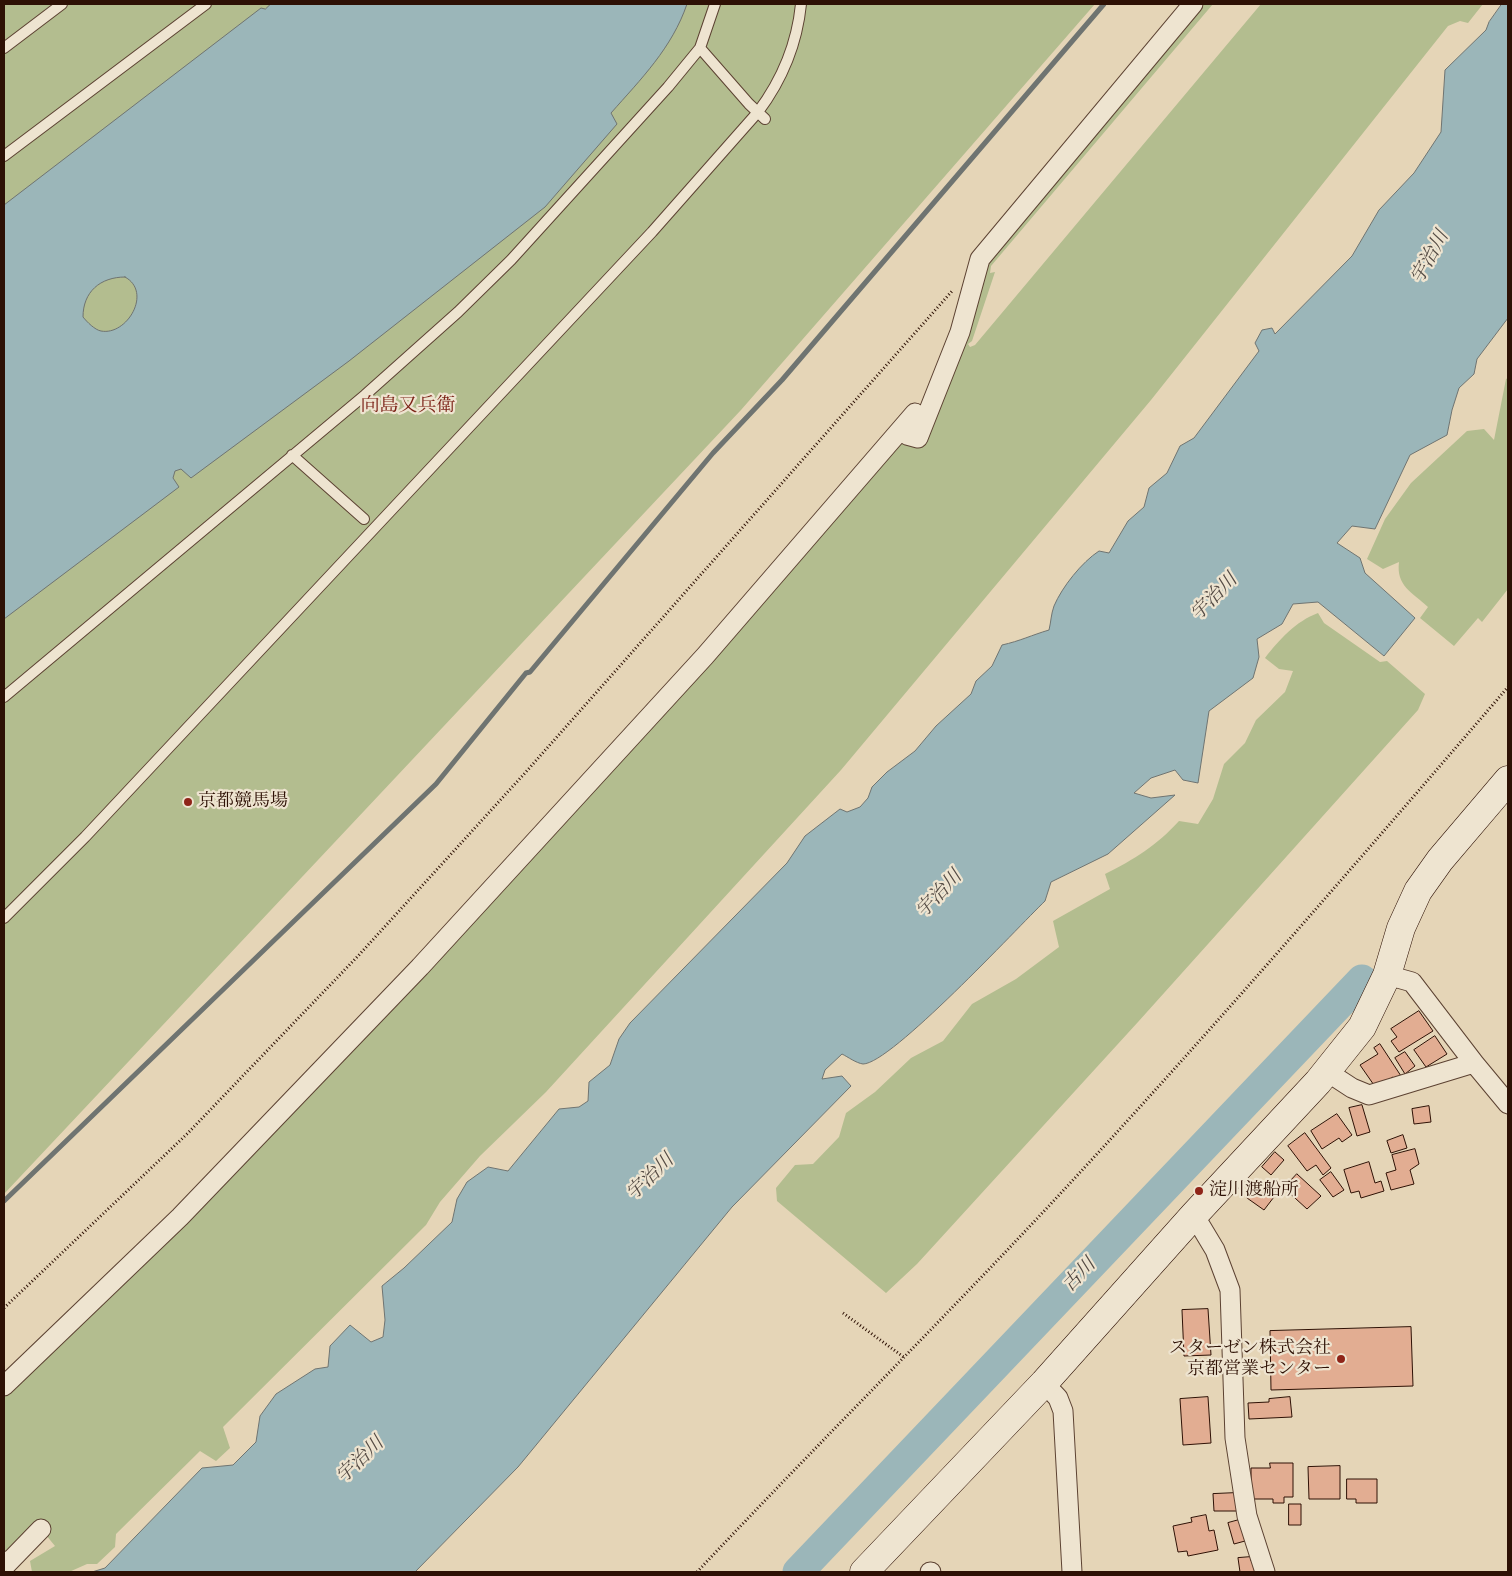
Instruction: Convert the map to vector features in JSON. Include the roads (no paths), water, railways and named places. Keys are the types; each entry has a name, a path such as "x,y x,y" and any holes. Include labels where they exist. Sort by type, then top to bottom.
{"street":[{"path":"4,1386 180,1217 420,967 705,656 915,413 907,435 918,438 960,332 980,259 1192,4"},
{"path":"864,1572 1044,1383 1326,1071 1362,1027 1386,975 1401,928 1418,891 1440,860 1508,780"},
{"path":"1386,975 1412,982 1508,1104"},
{"path":"1326,1071 1352,1088 1369,1095 1474,1063"},
{"path":"1194,1215 1215,1250 1230,1290 1235,1438 1247,1516 1265,1572"},
{"path":"1044,1383 1058,1398 1063,1411 1072,1572"},
{"path":"4,1561 7,1564 41,1529"}],"lane":[{"path":"4,48 62,4"},
{"path":"4,156 206,4"},
{"path":"4,697 451,319 512,260 668,87 700,48 715,4"},
{"path":"4,918 92,830 761,116 788,61 801,4"},
{"path":"700,48 761,116"},
{"path":"292,455 364,519"}],"water":[{"path":"271,4 687,4 673,35 655,62 611,113 617,124 545,207 349,361 191,478 181,469 175,471 173,478 179,487 4,619 4,205 261,8 265,9","holes":["125,277 133,284 137,292 137,302 133,312 120,327 111,331 101,331 83,317 86,300 90,293 101,283"]},
{"name":"宇治川","path":"1502,4 1508,4 1508,318 1477,359 1474,374 1459,388 1447,435 1410,455 1375,529 1352,526 1337,543 1360,558 1365,573 1415,618 1384,656 1318,602 1293,604 1282,624 1257,639 1259,657 1253,678 1209,711 1198,783 1183,780 1175,770 1151,778 1134,793 1151,798 1175,795 1108,854 1051,882 1045,901 983,964 926,1019 899,1042 878,1058 863,1064 842,1054 825,1070 822,1079 842,1076 851,1086 732,1207 518,1467 415,1572 92,1572 105,1568 202,1468 233,1465 256,1442 260,1416 276,1394 315,1369 328,1367 330,1346 350,1325 371,1342 383,1337 385,1320 382,1286 404,1268 452,1222 457,1199 467,1182 488,1167 508,1171 559,1109 579,1107 588,1101 589,1082 610,1065 619,1039 630,1023 787,863 805,836 840,809 847,812 860,807 868,798 872,787 887,772 915,751 936,726 971,694 976,681 992,666 1002,645 1049,630 1054,606 1067,583 1079,568 1099,551 1109,553 1128,521 1144,507 1149,488 1167,473 1180,446 1194,438 1259,351 1255,343 1262,330 1272,328 1275,334 1352,256 1379,210 1414,173 1441,132 1445,70 1486,30 1489,22"}],"waterway":[{"path":"4,1201 436,784 526,673 530,672 713,453 782,380 1104,4"},
{"name":"古川","path":"798,1572 1362,980"}],"place":[{"name":"京都競馬場","path":"188,802"},
{"name":"淀川渡船所","path":"1199,1191"},
{"name":"スターゼン株式会社 京都営業センター","path":"1341,1359"}],"district":[{"name":"向島又兵衛","path":"408,407"}]}
